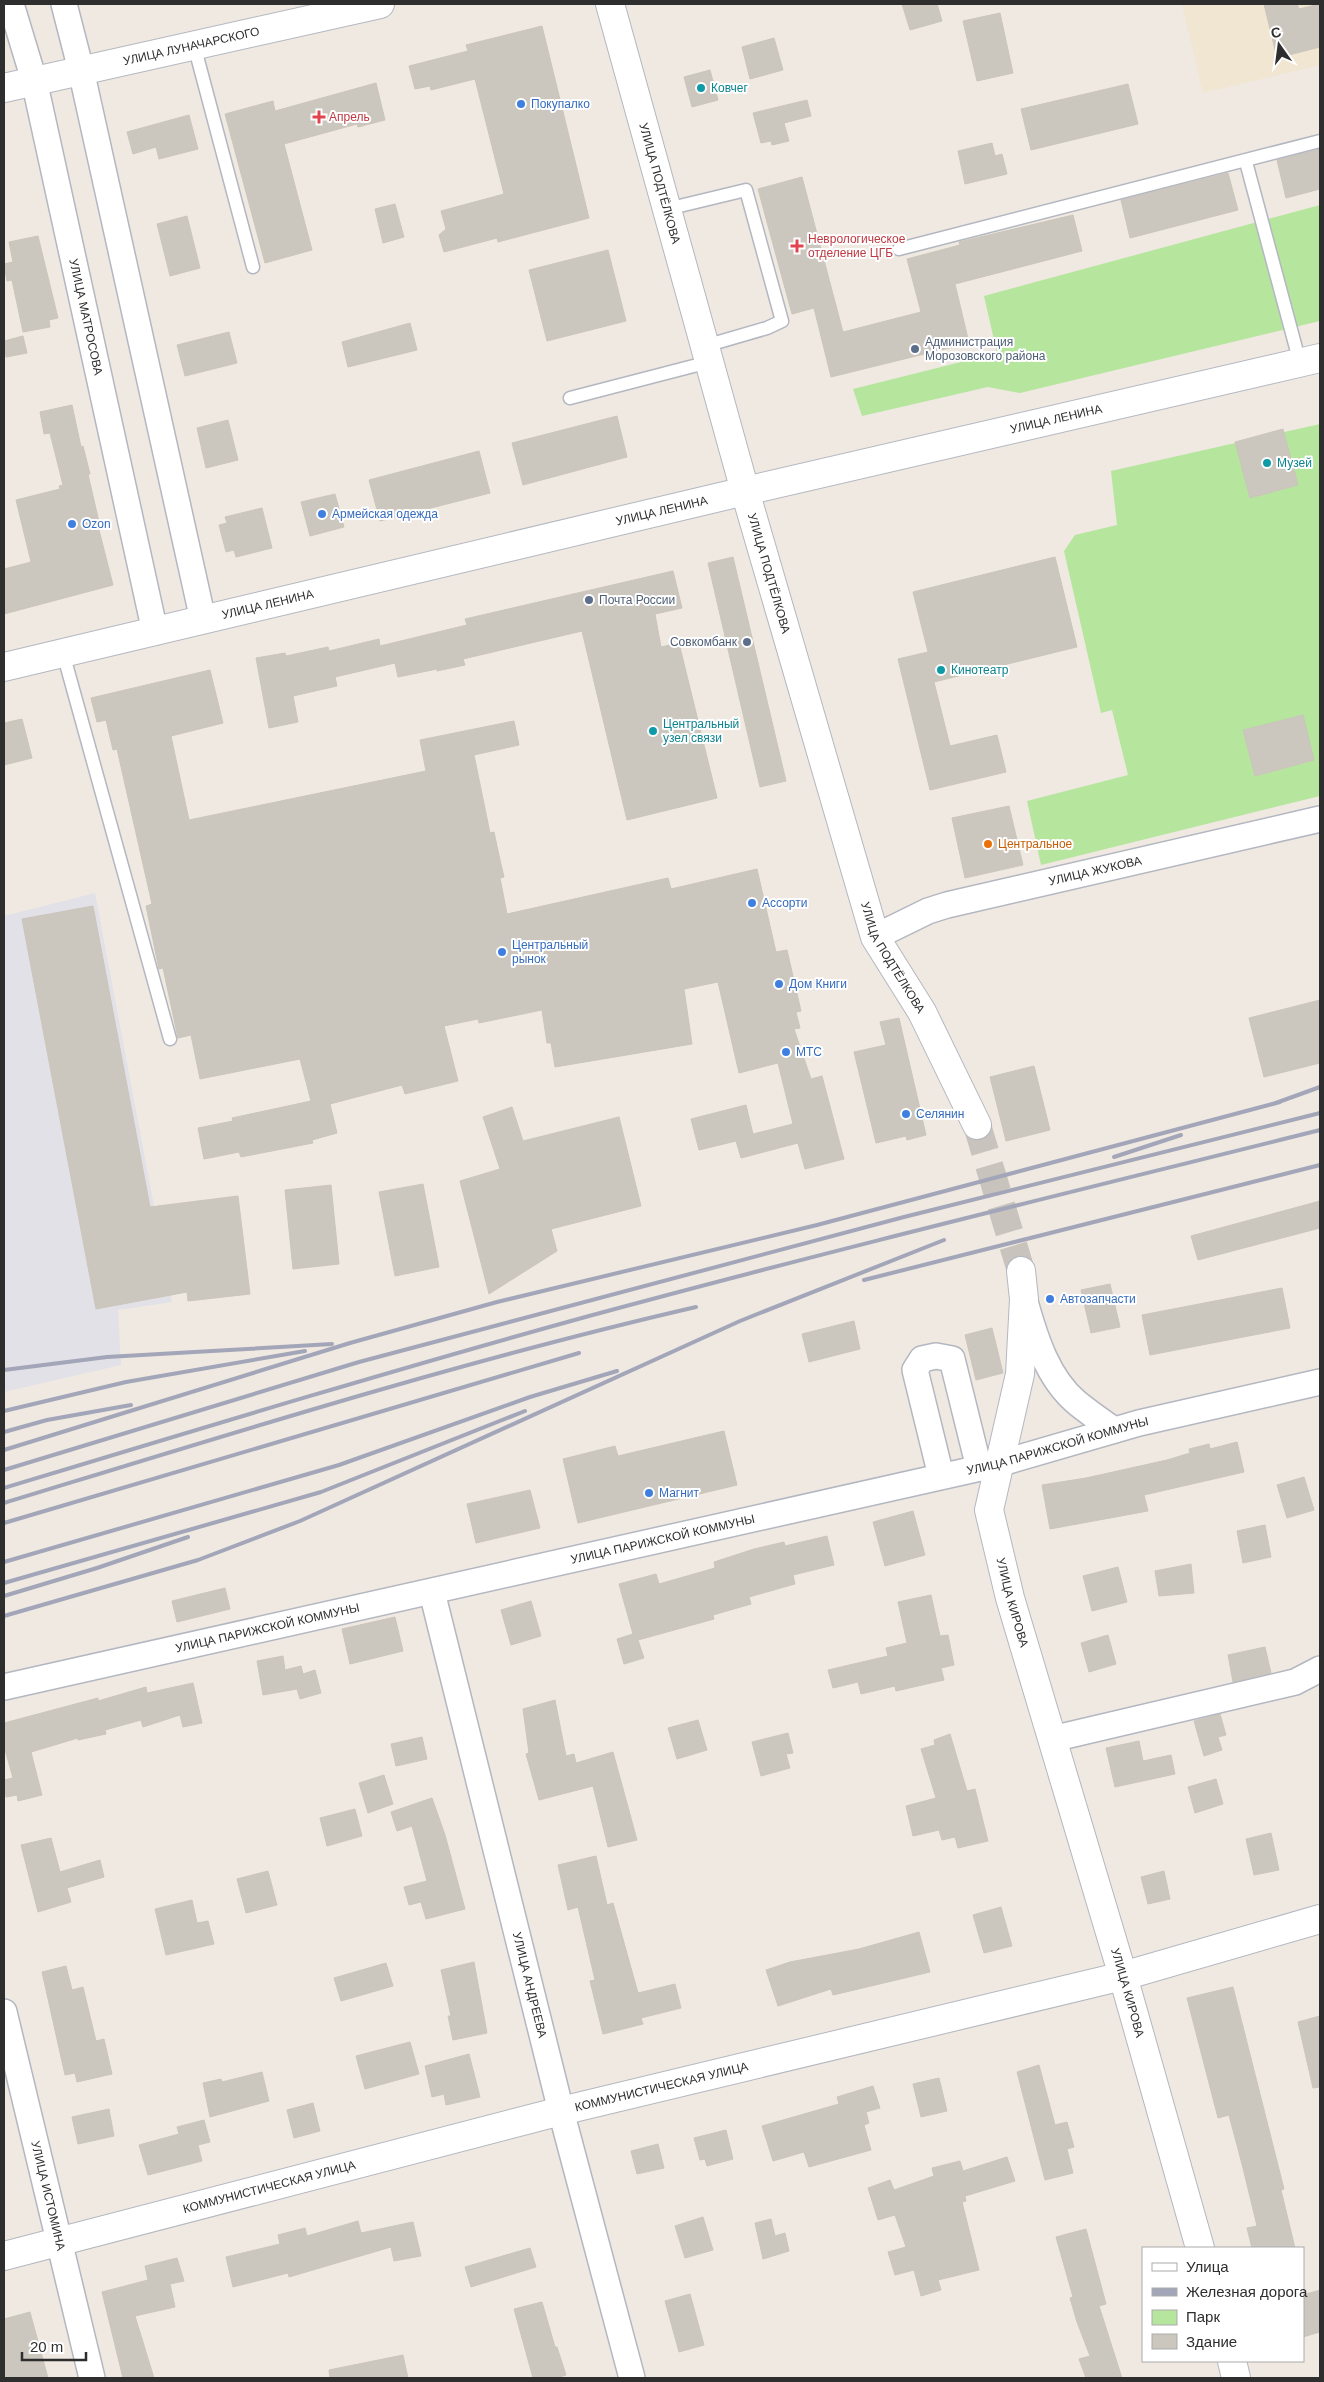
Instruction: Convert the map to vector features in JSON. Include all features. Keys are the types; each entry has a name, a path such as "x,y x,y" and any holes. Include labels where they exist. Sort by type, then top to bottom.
{"main road":[{"name":"УЛИЦА ЛУНАЧАРСКОГО","path":"4,88 380,4"},
{"name":"УЛИЦА ПОДТЁЛКОВА","path":"610,4 745,491 875,937 922,1012 976,1125"},
{"name":"УЛИЦА ЛЕНИНА","path":"4,667 745,491 1310,360"},
{"path":"988,1466 1014,1406 1020,1374 1024,1299 1021,1271"},
{"name":"УЛИЦА КИРОВА","path":"988,1466 988,1510 1010,1598 1123,1976 1200,2247"},
{"name":"КОММУНИСТИЧЕСКАЯ УЛИЦА","path":"4,2256 59,2240 561,2111 1123,1976 1320,1919"},
{"path":"1232,2362 1236,2378"}],"street":[{"name":"УЛИЦА МАТРОСОВА","path":"11,4 34,80 155,632"},
{"path":"64,4 81,70 203,620"},
{"name":"УЛИЦА ЖУКОВА","path":"875,937 928,910 1320,819"},
{"path":"1024,1299 1041,1352 1062,1385 1075,1402 1114,1430"},
{"path":"941,1476 915,1370 922,1359 936,1356 952,1359 988,1466"},
{"name":"УЛИЦА ПАРИЖСКОЙ КОММУНЫ","path":"4,1687 988,1466 1114,1430 1320,1382"},
{"name":"УЛИЦА АНДРЕЕВА","path":"432,1592 561,2111 632,2378"},
{"path":"1052,1739 1295,1682 1320,1669"},
{"name":"УЛИЦА ИСТОМИНА","path":"4,2012 92,2378"}],"lane":[{"path":"194,45 253,267"},
{"path":"899,249 1246,162 1320,141"},
{"path":"1246,162 1310,360"},
{"path":"570,398 707,354 782,321 746,190 667,209"},
{"path":"63,653 170,1039"}],"shaded area":[{"path":"1182,4 1320,4 1320,65 1203,93"},
{"path":"95,893 172,1302 118,1310 121,1365 4,1392 4,916"}],"green space":[{"path":"1320,205 1320,321 1020,393 988,387 862,416 853,389 997,353 984,296"},
{"path":"1320,424 1320,796 1041,865 1027,801 1128,775 1112,710 1101,713 1064,551 1075,535 1117,525 1111,471"}],"building":[{"path":"902,4 937,4 942,21 910,30"},
{"path":"1264,4 1297,4 1299,9 1320,4 1320,47 1277,58"},
{"path":"1000,13 1013,73 977,81 963,21"},
{"path":"542,26 589,218 498,242 497,238 444,252 439,235 446,229 441,211 504,194 475,79 431,90 430,86 415,89 409,66 468,51 466,45"},
{"path":"774,38 783,70 750,79 742,47"},
{"name":"Ковчег","path":"710,70 718,100 692,107 684,77"},
{"path":"376,83 385,120 358,127 357,124 284,144 312,250 265,263 225,114 273,101 275,111"},
{"path":"1128,84 1138,124 1031,150 1021,109"},
{"path":"807,100 811,116 784,123 789,141 772,145 771,141 761,143 753,113"},
{"path":"189,115 198,149 159,159 156,147 133,154 127,132"},
{"path":"992,143 995,156 1002,154 1007,174 965,184 958,151"},
{"path":"1320,149 1320,189 1286,198 1277,160"},
{"path":"1228,173 1238,210 1130,238 1121,200"},
{"path":"802,177 843,332 921,312 907,259 960,245 959,242 1073,215 1082,251 955,284 969,343 831,377 814,308 792,314 758,189"},
{"path":"395,204 404,237 383,243 375,209"},
{"path":"187,216 200,268 170,276 157,224"},
{"path":"38,236 58,318 49,320 50,327 23,332 12,280 7,281 4,264 13,262 9,242"},
{"path":"608,250 626,321 547,341 529,270"},
{"path":"410,323 417,350 348,367 342,342"},
{"path":"229,332 237,363 185,376 177,345"},
{"path":"23,336 27,353 6,357 4,341"},
{"path":"72,405 81,447 83,446 90,474 88,474 99,522 97,522 113,585 4,614 4,569 31,562 16,500 60,489 59,486 63,485 50,433 44,434 40,412"},
{"path":"617,416 627,457 523,485 512,443"},
{"path":"228,420 238,460 206,468 197,428"},
{"name":"Музей","path":"1283,429 1298,485 1250,498 1235,442"},
{"path":"479,451 490,493 380,521 369,480"},
{"name":"Армейская одежда","path":"335,494 344,527 310,536 301,502"},
{"path":"262,508 272,548 236,557 234,550 226,552 219,525 227,523 225,517"},
{"path":"733,557 786,781 760,787 708,563"},
{"name":"Кинотеатр","path":"1055,557 1077,647 934,682 950,746 997,735 1006,772 930,790 898,659 928,652 913,592"},
{"path":"673,571 682,608 655,614 661,647 679,643 717,798 627,820 582,631 463,659 465,665 437,671 437,669 398,677 395,663 335,677 337,686 293,696 298,722 269,728 256,658 285,653 286,656 328,647 329,651 379,639 380,646 467,625 465,619"},
{"name":"Центральный рынок","path":"210,670 223,723 171,736 189,820 426,771 420,740 514,721 519,745 474,755 490,833 494,832 504,877 500,878 507,914 668,878 671,889 757,869 776,952 787,950 801,1011 796,1012 800,1028 794,1029 811,1079 822,1076 844,1159 805,1169 798,1143 741,1158 736,1141 699,1150 691,1119 746,1105 753,1134 793,1124 778,1063 739,1073 718,982 684,989 692,1044 555,1067 551,1043 547,1043 542,1010 479,1023 478,1019 444,1026 458,1081 405,1094 402,1085 330,1104 337,1133 312,1140 313,1143 241,1157 239,1152 204,1159 198,1128 233,1121 232,1118 311,1101 300,1059 200,1079 191,1035 178,1038 163,968 159,969 146,906 152,904 117,749 113,750 106,720 97,722 91,698"},
{"path":"1303,715 1314,760 1255,776 1243,730"},
{"path":"22,719 32,758 4,765 4,723"},
{"name":"Центральное","path":"1009,806 1023,865 965,878 952,818"},
{"path":"93,906 150,1207 238,1196 250,1294 188,1301 187,1292 96,1309 22,919"},
{"path":"1320,1000 1320,1063 1264,1077 1249,1018"},
{"path":"899,1018 926,1135 907,1140 906,1136 876,1143 854,1052 886,1045 880,1022"},
{"path":"1034,1066 1050,1130 1006,1141 990,1077"},
{"path":"512,1107 523,1141 619,1117 641,1206 551,1229 557,1251 489,1294 460,1181 500,1169 483,1117"},
{"path":"423,1184 439,1267 395,1276 379,1192"},
{"path":"331,1185 339,1264 293,1269 285,1190"},
{"path":"1320,1201 1320,1228 1198,1260 1191,1236"},
{"path":"1110,1284 1120,1327 1091,1333 1081,1290"},
{"path":"1282,1288 1290,1328 1150,1355 1142,1315"},
{"path":"854,1321 860,1349 809,1362 802,1334"},
{"path":"992,1328 1003,1373 976,1380 965,1335"},
{"path":"724,1431 737,1485 578,1523 563,1459 615,1446 618,1456"},
{"path":"1237,1442 1244,1472 1144,1495 1148,1511 1050,1529 1042,1485 1086,1478 1167,1460 1190,1453 1189,1449 1209,1444 1210,1449"},
{"path":"1304,1477 1314,1510 1287,1518 1277,1485"},
{"path":"530,1490 540,1528 476,1543 467,1504"},
{"path":"913,1511 925,1555 885,1566 873,1522"},
{"path":"1265,1525 1271,1557 1243,1563 1237,1531"},
{"path":"827,1536 834,1565 793,1575 795,1584 749,1597 751,1604 713,1615 714,1619 638,1640 644,1658 624,1664 617,1639 633,1634 619,1584 656,1574 659,1584 715,1568 714,1562 754,1549 784,1542 785,1546"},
{"path":"1191,1564 1194,1593 1159,1596 1155,1571"},
{"path":"1118,1567 1127,1602 1092,1611 1083,1576"},
{"path":"225,1588 230,1609 177,1622 172,1601"},
{"path":"931,1595 940,1636 948,1635 954,1665 941,1668 944,1680 896,1691 895,1686 861,1694 858,1682 833,1688 828,1670 888,1656 886,1648 907,1643 898,1602"},
{"path":"531,1601 541,1636 511,1645 501,1610"},
{"path":"395,1617 403,1651 350,1664 342,1629"},
{"path":"1108,1635 1116,1664 1089,1672 1081,1643"},
{"path":"1265,1647 1271,1673 1233,1682 1228,1655"},
{"path":"283,1656 285,1670 301,1666 303,1674 315,1670 321,1693 300,1699 297,1689 263,1695 257,1661"},
{"path":"193,1683 202,1723 183,1727 180,1715 143,1727 141,1720 105,1730 106,1734 78,1740 78,1738 31,1752 42,1795 18,1801 17,1795 6,1797 4,1780 13,1778 4,1746 4,1723 98,1698 98,1701 146,1687 147,1693"},
{"path":"555,1700 566,1756 574,1754 576,1763 613,1752 637,1840 608,1847 593,1786 539,1800 526,1754 529,1753 523,1709"},
{"path":"1220,1714 1226,1735 1218,1737 1222,1750 1204,1756 1194,1721"},
{"path":"698,1720 707,1750 677,1759 668,1728"},
{"path":"788,1733 793,1753 786,1754 790,1768 761,1776 752,1742"},
{"path":"950,1734 967,1791 975,1789 988,1841 958,1848 955,1837 942,1840 939,1830 913,1836 906,1806 936,1798 921,1749 935,1745 934,1740"},
{"path":"422,1737 427,1759 396,1766 391,1744"},
{"path":"1139,1741 1143,1761 1171,1755 1175,1774 1115,1787 1106,1748"},
{"path":"384,1775 393,1804 368,1813 359,1783"},
{"path":"1216,1779 1223,1804 1195,1813 1188,1787"},
{"path":"432,1798 445,1835 465,1909 426,1919 421,1902 409,1905 404,1887 427,1881 412,1826 397,1831 391,1812"},
{"path":"355,1809 362,1836 327,1846 320,1818"},
{"path":"1271,1833 1279,1870 1254,1875 1246,1839"},
{"path":"51,1838 60,1872 100,1860 104,1877 67,1888 71,1902 38,1912 21,1845"},
{"path":"596,1856 607,1905 613,1903 638,1993 675,1984 681,2008 641,2018 643,2024 603,2034 590,1981 595,1980 578,1907 568,1910 558,1865"},
{"path":"268,1871 277,1905 246,1913 237,1879"},
{"path":"1164,1871 1170,1899 1148,1904 1141,1877"},
{"path":"192,1900 197,1923 208,1921 214,1944 166,1955 155,1909"},
{"path":"1001,1907 1012,1946 984,1953 973,1915"},
{"path":"919,1932 930,1972 833,1995 831,1989 778,2006 766,1970 790,1962 859,1949"},
{"path":"474,1962 487,2033 453,2040 448,2016 451,2016 441,1970"},
{"path":"386,1963 393,1986 341,2001 334,1978"},
{"path":"66,1966 72,1990 83,1987 96,2041 104,2039 112,2074 77,2082 75,2073 65,2075 42,1972"},
{"path":"1233,1987 1284,2189 1281,2190 1295,2247 1252,2247 1247,2228 1257,2226 1243,2168 1229,2115 1218,2118 1187,1998"},
{"path":"1320,2016 1320,2087 1313,2088 1298,2022"},
{"path":"410,2042 419,2074 365,2089 356,2056"},
{"path":"469,2054 480,2097 446,2105 444,2094 432,2097 425,2066"},
{"path":"1039,2065 1055,2125 1067,2122 1074,2147 1067,2149 1073,2173 1045,2180 1017,2072"},
{"path":"262,2072 269,2101 210,2117 203,2083 221,2079 222,2082"},
{"path":"939,2078 947,2111 921,2117 913,2084"},
{"path":"873,2086 880,2108 866,2112 869,2123 864,2125 871,2150 809,2167 804,2152 773,2161 762,2126 839,2104 837,2097"},
{"path":"313,2103 320,2131 294,2138 287,2110"},
{"path":"109,2109 114,2136 78,2144 72,2117"},
{"path":"204,2120 210,2142 198,2145 202,2161 148,2175 139,2145 179,2134 177,2127"},
{"path":"726,2130 733,2159 707,2166 705,2159 700,2160 694,2138"},
{"path":"658,2144 664,2168 637,2174 631,2151"},
{"path":"1007,2157 1015,2181 965,2196 966,2201 962,2202 979,2270 938,2280 941,2290 921,2296 914,2270 895,2275 888,2252 906,2247 895,2215 878,2220 868,2188 890,2180 894,2190 934,2176 932,2168 960,2161 963,2171"},
{"path":"703,2217 713,2250 685,2258 675,2226"},
{"path":"771,2219 775,2236 785,2233 789,2251 763,2259 755,2223"},
{"path":"358,2221 361,2233 413,2222 421,2256 394,2261 391,2247 289,2277 288,2273 233,2287 226,2257 280,2244 278,2235 305,2228 307,2236"},
{"path":"1086,2229 1106,2304 1099,2306 1122,2378 1086,2378 1079,2359 1090,2356 1070,2298 1073,2297 1056,2237"},
{"path":"530,2248 536,2267 471,2287 465,2267"},
{"path":"177,2258 184,2281 170,2284 175,2307 135,2316 154,2378 123,2378 102,2292 148,2280 145,2266"},
{"path":"1320,2290 1320,2332 1304,2337 1304,2295"},
{"path":"690,2294 704,2345 679,2352 665,2301"},
{"path":"542,2302 555,2347 557,2347 566,2375 556,2378 533,2378 514,2309"},
{"path":"30,2312 48,2378 4,2378 4,2319"},
{"path":"403,2355 408,2378 330,2378 329,2370"}],"tunnel":[{"path":"977,1125 1021,1271"}],"railway":[{"path":"1273,1104 1320,1087"},
{"path":"4,1450 350,1343 497,1302 817,1225 1280,1102"},
{"path":"4,1470 359,1362 904,1217 1320,1113"},
{"path":"4,1488 369,1379 589,1316 863,1244 1320,1130"},
{"path":"1114,1157 1181,1135"},
{"path":"864,1280 1320,1165"},
{"path":"4,1616 198,1560 300,1521 740,1321 944,1240"},
{"path":"4,1503 262,1424 435,1374 608,1328 696,1307"},
{"path":"4,1370 107,1357 332,1344"},
{"path":"4,1411 126,1382 305,1351"},
{"path":"4,1523 579,1353"},
{"path":"4,1562 339,1465 530,1397 617,1371"},
{"path":"4,1432 47,1420 131,1405"},
{"path":"4,1583 321,1492 525,1411"},
{"path":"4,1596 97,1568 188,1537"}],"place":[{"name":"Ковчег","path":"701,88"},
{"name":"Покупалко","path":"521,104"},
{"name":"Апрель","path":"319,117"},
{"name":"Неврологическое отделение ЦГБ","path":"797,246"},
{"name":"Администрация Морозовского района","path":"915,349"},
{"name":"Музей","path":"1267,463"},
{"name":"Армейская одежда","path":"322,514"},
{"name":"Ozon","path":"72,524"},
{"name":"Почта России","path":"589,600"},
{"name":"Совкомбанк","path":"747,642"},
{"name":"Кинотеатр","path":"941,670"},
{"name":"Центральный узел связи","path":"653,731"},
{"name":"Центральное","path":"988,844"},
{"name":"Ассорти","path":"752,903"},
{"name":"Центральный рынок","path":"502,952"},
{"name":"Дом Книги","path":"779,984"},
{"name":"МТС","path":"786,1052"},
{"name":"Селянин","path":"906,1114"},
{"name":"Автозапчасти","path":"1050,1299"},
{"name":"Магнит","path":"649,1493"}]}
